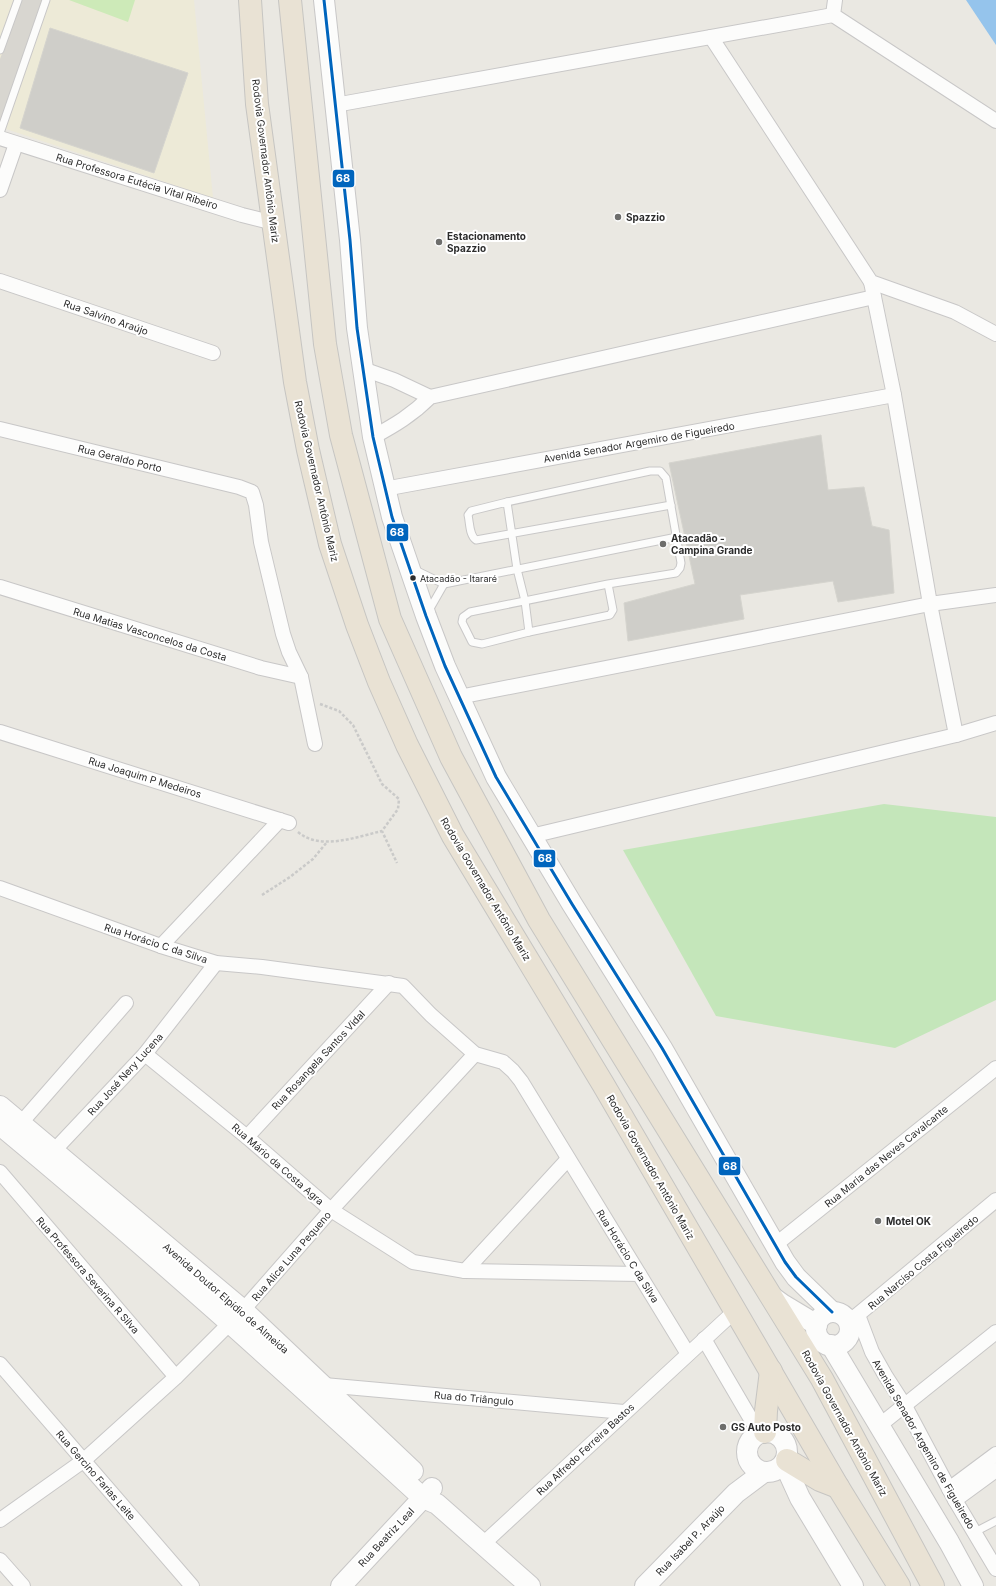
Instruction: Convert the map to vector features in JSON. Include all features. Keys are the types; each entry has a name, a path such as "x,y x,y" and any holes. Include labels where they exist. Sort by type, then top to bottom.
{"highway":[{"name":"Rodovia Governador Antônio Mariz","path":"250,0 258,104 294,382 330,544 357,625 380,682 407,745 453,836 604,1084 838,1487 899,1586"},
{"name":"Rodovia Governador Antônio Mariz","path":"290,0 325,344 341,435 390,619 451,757 539,920 702,1182 822,1379 933,1586"},
{"path":"762,1432 772,1371"},
{"path":"771,1466 820,1480 838,1487"}],"street":[{"path":"324,0 350,240 357,328 373,437 384,489 392,517 426,616 459,697 496,777 572,904 662,1048 775,1245 796,1277 803,1302 823,1319"},
{"path":"833,15 834,0"},
{"path":"335,105 833,15 996,121"},
{"path":"711,37 871,282 894,395 930,604 956,735"},
{"name":"Rua Professora Eutécia Vital Ribeiro","path":"0,138 274,223"},
{"path":"0,190 16,144"},
{"name":"Rua Salvino Araújo","path":"0,281 213,353"},
{"path":"871,282 955,312 996,334"},
{"path":"373,437 399,423 430,397 874,297"},
{"path":"363,369 394,380 430,397"},
{"name":"Avenida Senador Argemiro de Figueiredo","path":"384,489 894,395"},
{"name":"Rua Geraldo Porto","path":"0,429 240,487 252,492 256,504 261,542 283,634 288,652 300,677"},
{"name":"Rua Matias Vasconcelos da Costa","path":"0,587 261,668 300,677"},
{"path":"459,697 930,604 996,595"},
{"path":"300,677 315,744"},
{"path":"531,836 956,735 996,723"},
{"name":"Rua Joaquim P Medeiros","path":"0,732 284,822"},
{"path":"161,946 284,822"},
{"name":"Rua Horácio C da Silva","path":"0,888 161,946 216,963 389,983 403,986 431,1015 475,1054 503,1062 521,1081 688,1354"},
{"name":"Rua José Nery Lucena","path":"49,1156 145,1054 216,963"},
{"name":"Rua Rosangela Santos Vidal","path":"247,1137 389,983"},
{"path":"20,1124 126,1003"},
{"name":"Rua Mário da Costa Agra","path":"145,1054 247,1137 331,1210 413,1262 465,1271 639,1274"},
{"name":"Rua Alice Luna Pequeno","path":"0,1520 83,1461 176,1377 237,1316 331,1210 475,1054"},
{"name":"Rua Maria das Neves Cavalcante","path":"775,1245 996,1068"},
{"name":"Avenida Doutor Elpídio de Almeida","path":"0,1106 20,1124 49,1156 237,1316 324,1385 431,1497"},
{"name":"Avenida Doutor Elpídio de Almeida","path":"0,1125 49,1156"},
{"path":"465,1271 568,1159"},
{"name":"Rua Professora Severina R Silva","path":"0,1172 176,1377"},
{"name":"Rua Narciso Costa Figueiredo","path":"846,1330 996,1200"},
{"path":"771,1296 782,1304 823,1319 840,1313 846,1330 846,1370 949,1542 973,1586"},
{"name":"Rua Alfredo Ferreira Bastos","path":"483,1544 704,1338 735,1311"},
{"name":"Avenida Doutor Elpídio de Almeida","path":"237,1316 431,1497 530,1586"},
{"path":"823,1319 817,1333 819,1338 826,1344 846,1330"},
{"name":"Avenida Senador Argemiro de Figueiredo","path":"846,1330 872,1352 904,1406 952,1495 996,1569"},
{"path":"880,1425 996,1332"},
{"path":"704,1338 762,1432"},
{"name":"Rua Gercino Farias Leite","path":"0,1364 192,1586"},
{"name":"Rua do Triângulo","path":"324,1385 624,1412"},
{"path":"771,1466 788,1452 785,1441 776,1433 762,1432 754,1436 748,1446 747,1451 771,1466 800,1498 853,1586"},
{"path":"952,1495 996,1454"},
{"name":"Rua Isabel P. Araújo","path":"645,1586 736,1494 771,1466"},
{"path":"952,1495 996,1470"},
{"name":"Rua Beatriz Leal","path":"341,1586 431,1497"},
{"path":"0,1560 23,1586"}],"lane":[{"path":"0,50 18,0"},
{"path":"0,133 46,0"},
{"path":"608,584 613,610 610,615 529,632 482,644 472,642 462,622 463,617 470,612 608,584 676,573 680,568 681,563 677,536 666,478 660,471 650,470 507,502 471,511 468,515 473,538 476,540 671,505"},
{"path":"507,502 517,569 525,601 529,632"},
{"path":"408,566 444,584 677,536"},
{"path":"426,616 444,584"},
{"path":"975,1532 996,1521"}],"path":[{"path":"284,822 303,836 321,842 350,839 382,831 398,809 399,799 382,784 353,725 339,711 314,702"},
{"path":"382,831 397,862"},
{"path":"262,895 313,859 328,841"}],"shaded area":[{"path":"0,0 194,0 213,198 0,127"},
{"path":"22,0 43,0 0,124 0,59"}],"green space":[{"path":"69,0 135,0 128,22"},
{"path":"884,804 996,817 996,1000 895,1048 716,1016 623,850"}],"water":[{"path":"966,0 996,0 996,45"}],"building":[{"path":"50,28 188,73 154,173 20,128"},
{"path":"821,435 828,490 864,487 872,526 889,530 894,593 838,602 833,581 740,595 744,619 628,641 624,603 695,584 669,463"}],"transit line":[{"name":"68","path":"324,0 350,240 357,328 373,437 392,517 445,666 496,777 572,904 662,1048 785,1262 796,1277 832,1312"}],"place":[{"name":"Spazzio","path":"618,217"},
{"name":"Estacionamento Spazzio","path":"439,242"},
{"name":"Atacadão - Campina Grande","path":"663,544"},
{"name":"Atacadão - Itararé","path":"413,578"},
{"name":"Motel OK","path":"878,1221"},
{"name":"GS Auto Posto","path":"723,1427"}]}
